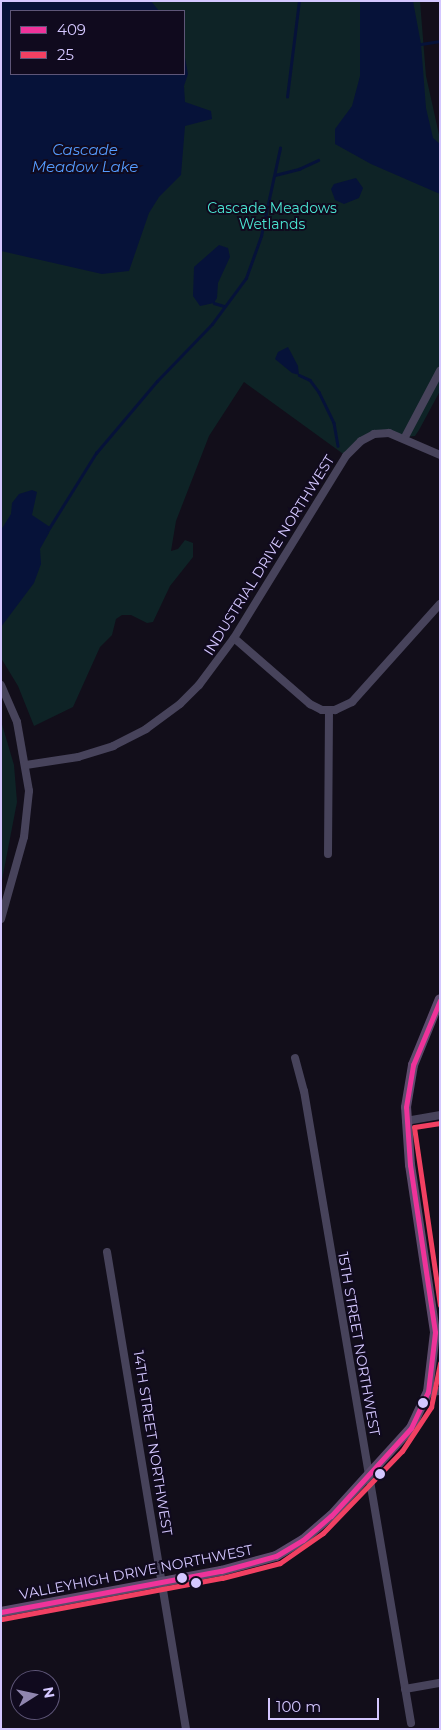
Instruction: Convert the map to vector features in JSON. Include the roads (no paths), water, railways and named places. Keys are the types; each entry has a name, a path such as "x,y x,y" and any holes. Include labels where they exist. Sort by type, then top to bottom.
{"main road":[{"name":"VALLEYHIGH DRIVE NORTHWEST","path":"1,1612 235,1568 282,1553 318,1528 411,1428 428,1392 435,1332 406,1121 413,1064 440,998"}],"street":[{"path":"405,437 440,371"},
{"name":"INDUSTRIAL DRIVE NORTHWEST","path":"26,765 90,754 146,729 188,697 234,638 353,447 379,432 405,437 440,455"},
{"path":"234,638 310,704 329,710 352,702 440,604"},
{"path":"1,685 17,722 26,765 28,816 1,919"},
{"path":"328,854 329,710"},
{"name":"15TH STREET NORTHWEST","path":"294,1058 304,1092 368,1476 412,1723"},
{"path":"406,1121 440,1115"},
{"name":"14TH STREET NORTHWEST","path":"107,1252 186,1729"},
{"path":"428,1392 440,1391"},
{"path":"406,1689 440,1683"}],"water":[{"name":"Cascade Meadow Lake","path":"1,1 151,1 158,10 10,10 10,75 185,75 185,58 188,74 184,86 185,102 211,111 212,119 185,126 181,175 159,197 149,213 129,271 102,274 1,251"},
{"path":"360,1 413,1 421,44 426,108 433,138 440,144 440,194 371,164 335,144 335,129 352,106 360,76"},
{"path":"356,178 363,188 359,198 344,204 335,200 331,189 334,184"},
{"path":"219,245 228,248 230,257 218,283 217,298 214,303 200,306 193,296 194,267"},
{"path":"288,347 298,366 299,375 292,373 275,359 278,352"},
{"path":"32,490 37,492 32,515 50,527 49,533 40,549 41,564 34,583 1,627 1,530 11,514 12,503 19,494"}],"waterway":[{"path":"287,97 299,1"},
{"path":"421,44 440,41"},
{"path":"48,530 96,453 157,381 212,324 246,278 261,236 280,148"},
{"path":"275,175 299,169 318,160"},
{"path":"214,303 224,306"},
{"path":"299,375 310,380 319,392 334,423 338,446"}],"park label":[{"name":"Cascade Meadows Wetlands","path":"272,216"}]}
